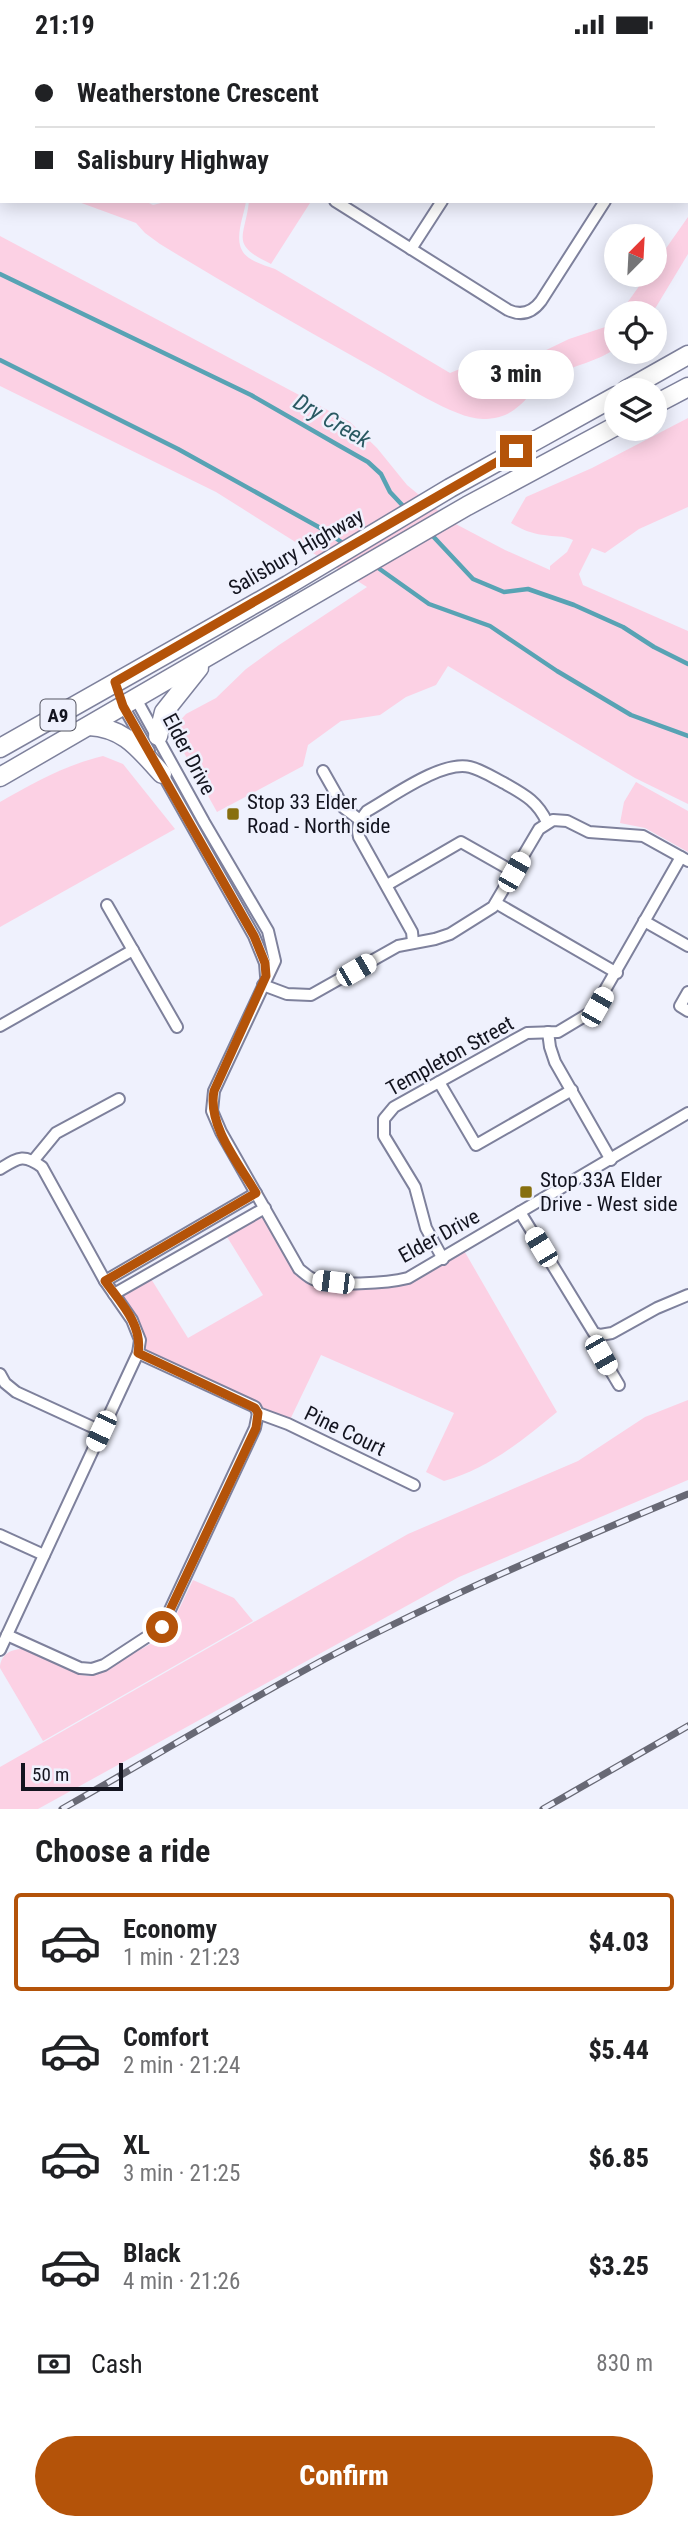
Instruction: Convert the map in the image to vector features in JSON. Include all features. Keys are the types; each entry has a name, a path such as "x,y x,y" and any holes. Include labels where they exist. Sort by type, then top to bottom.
{"highway":[{"path":"647,378 688,355"},
{"path":"667,398 688,387"},
{"name":"Salisbury Highway","path":"0,748 288,585 450,488 604,403"},
{"name":"A9","path":"0,777 467,506 604,432"},
{"path":"158,736 169,704 205,660"},
{"path":"115,682 130,703"},
{"path":"89,726 106,727 123,735 162,774"}],"street":[{"path":"338,203 508,310 518,313 526,313 536,308 604,203"},
{"path":"411,249 441,203"},
{"name":"Elder Drive","path":"130,703 158,736 204,822 268,931 275,961 214,1091 212,1101 215,1121 299,1269 313,1279 391,1282 408,1277 687,1115"},
{"name":"Elder Drive","path":"130,703 162,774 254,936 265,963 265,980"},
{"path":"413,942 412,932 359,837 357,829 360,820 368,811 439,771 460,766 478,770 529,798 540,807 547,822"},
{"path":"323,771 344,808 360,820"},
{"path":"265,980 287,994 311,995 398,946 450,934 487,912 496,903 539,829 547,822 560,819 589,832 643,836 684,859"},
{"path":"387,885 461,842 514,872"},
{"name":"Templeton Street","path":"443,1259 426,1228 415,1188 384,1136 384,1119 394,1107 527,1033 564,1030 593,1011 617,973 644,921 684,859"},
{"path":"496,903 617,973"},
{"path":"107,905 177,1027"},
{"path":"644,921 688,946"},
{"path":"0,1026 133,950"},
{"path":"688,992 680,1006 688,1011"},
{"path":"548,1032 555,1062 611,1160"},
{"path":"439,1082 476,1145 572,1090"},
{"path":"33,1161 56,1133 119,1099"},
{"path":"0,1169 17,1158 33,1161 42,1167 105,1281 132,1320 140,1340 138,1353 0,1650"},
{"path":"105,1281 256,1193"},
{"path":"114,1294 265,1208"},
{"path":"520,1212 589,1329 600,1335 612,1333 657,1308 688,1295"},
{"path":"600,1335 597,1348 619,1385"},
{"name":"Pine Court","path":"138,1353 255,1408 258,1413 288,1424 414,1485"},
{"path":"0,1374 5,1383 16,1392 101,1431"},
{"path":"7,1635 80,1668 92,1669 104,1665 162,1627 256,1428 258,1413"},
{"path":"0,1535 44,1555"}],"shaded area":[{"path":"81,203 246,203 239,239 243,253 249,258 275,269 450,373 489,357 540,353 569,339 604,327 604,355 553,376 507,414 496,418 471,417 426,398 239,291 145,233 136,223"},
{"path":"249,203 310,203 271,264 249,251 243,239"},
{"path":"688,217 688,254 660,301 629,301 638,287 667,287 667,247"},
{"path":"0,236 350,422 377,448 407,485 452,522 550,570 550,566 567,552 573,540 535,534 511,523 526,497 592,468 644,441 667,441 667,429 688,418 688,507 639,529 605,553 592,548 579,574 583,585 688,631 688,804 635,778 448,666 436,685 406,697 380,715 341,721 308,745 303,766 217,812 177,740 176,725 186,714 216,698 246,669 279,645 367,587 216,492 0,386"},
{"path":"103,756 123,764 175,829 0,927 0,802 37,781"},
{"path":"636,782 688,811 688,852 645,828 620,823 624,802"},
{"path":"265,1208 284,1245 313,1279 391,1282 462,1247 557,1412 490,1461 444,1481 426,1472 454,1413 321,1355 288,1424 138,1353 140,1340 114,1294 148,1274 188,1338 263,1295 224,1232"},
{"path":"688,1400 688,1480 459,1577 38,1809 0,1809 0,1767 408,1534 578,1461 645,1417"},
{"path":"193,1580 234,1598 253,1621 43,1741 0,1668 4,1656 22,1649 80,1675 90,1676 100,1672 161,1638 170,1628"}],"waterway":[{"name":"Dry Creek","path":"0,274 251,395 368,462 381,474 390,492 405,508"},
{"name":"Dry Creek","path":"0,360 178,449 324,530 347,546"},
{"name":"Dry Creek","path":"429,532 473,579 504,592 528,589 574,605 623,627 688,664"},
{"name":"Dry Creek","path":"374,565 429,604 490,626 557,671 631,715 688,736"}],"railway":[{"path":"62,1809 369,1636 505,1572 688,1494"},
{"path":"543,1809 688,1726"}],"place":[{"name":"Stop 33 Elder Road - North side","path":"233,814"},
{"name":"Stop 33A Elder Drive - West side","path":"526,1192"}],"route":[{"path":"162,1627 259,1419 255,1408 138,1353 140,1340 132,1320 105,1281 256,1193 215,1121 212,1101 214,1091 266,976 265,963 254,936 123,706 115,682 288,585 516,451"}]}
